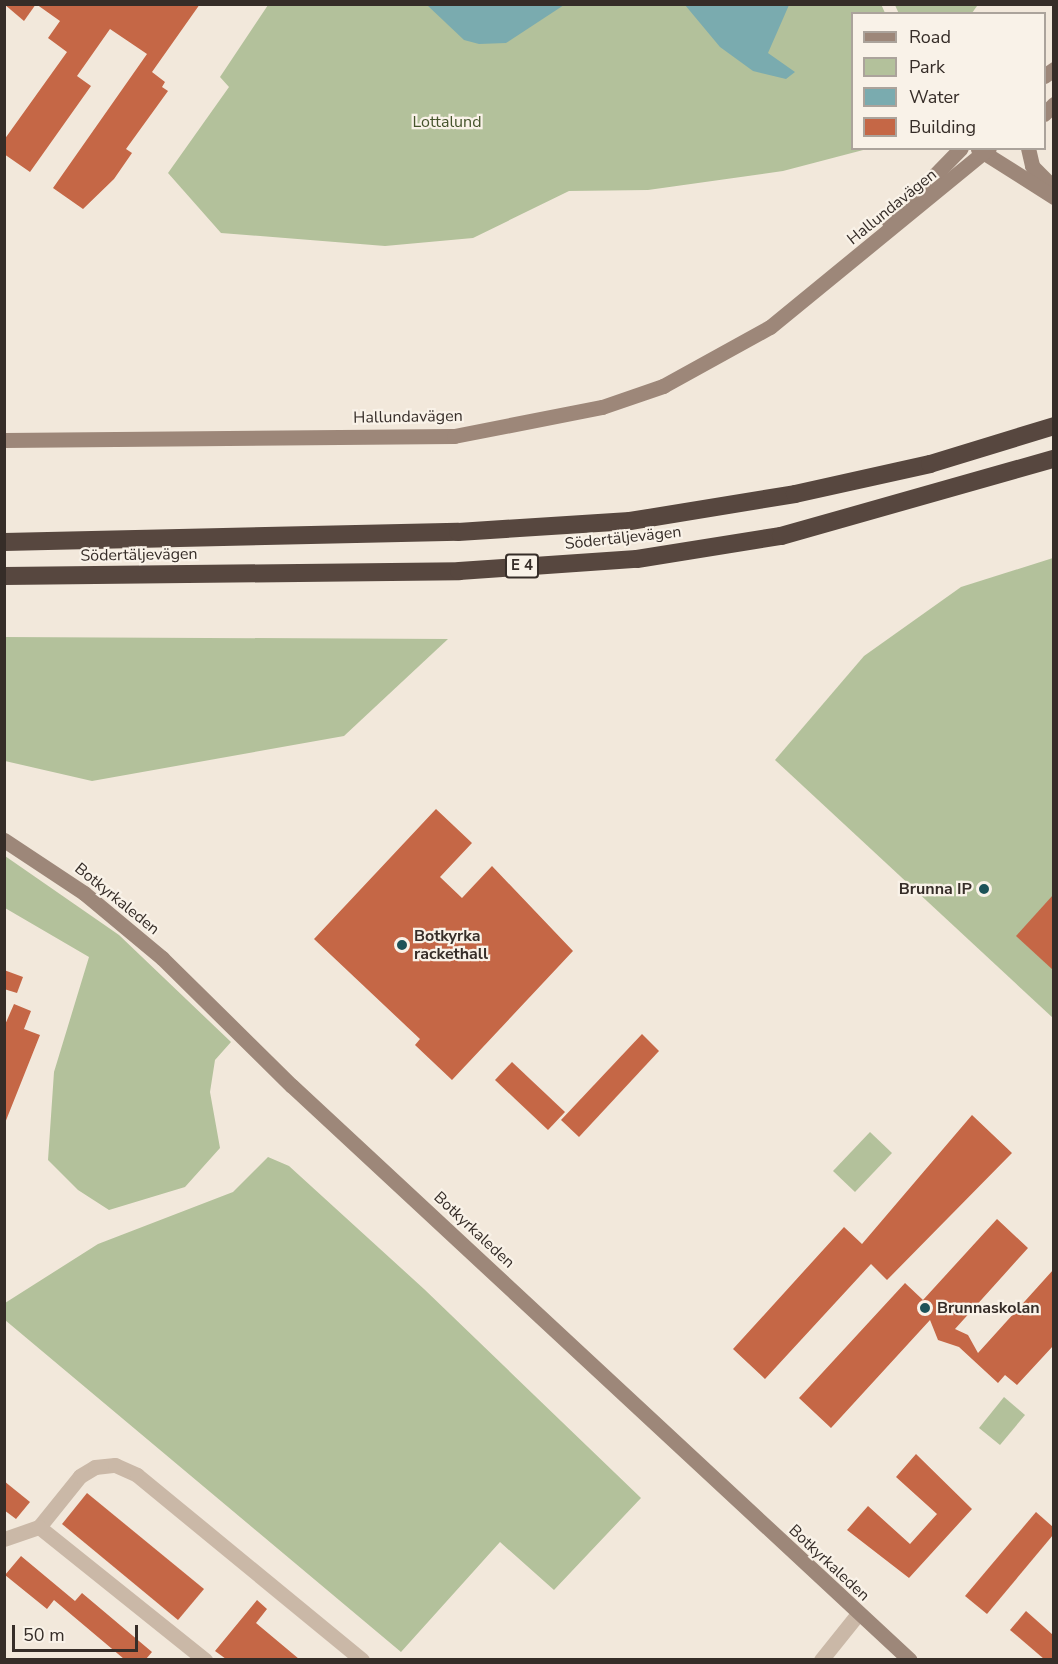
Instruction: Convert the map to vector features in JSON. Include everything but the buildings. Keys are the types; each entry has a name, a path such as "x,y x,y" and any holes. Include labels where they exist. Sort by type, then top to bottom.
{"highway":[{"path":"1018,437 1053,419"},
{"name":"Södertäljevägen","path":"4,542 458,532 630,521 795,494 1053,426"},
{"name":"Södertäljevägen","path":"4,576 459,571 637,559 781,536 1053,459"}],"main road":[{"name":"Hallundavägen","path":"843,270 959,150"},
{"name":"Hallundavägen","path":"4,440 454,436 533,425 663,386 718,359 843,270 984,150"},
{"path":"984,150 1053,197"},
{"path":"1028,150 1032,166 1053,188"},
{"name":"Botkyrkaleden","path":"4,840 84,893 162,958 857,1615 910,1659"}],"street":[{"path":"4,1539 39,1527 80,1476 95,1467 115,1465 137,1475 362,1659"},
{"path":"39,1527 205,1659"},
{"path":"821,1659 857,1615"}],"green space":[{"name":"Lottalund","path":"881,4 885,12 851,12 851,150 863,150 783,171 648,190 569,191 473,238 385,246 221,233 168,173 229,87 220,77 268,5"},
{"path":"977,4 973,12 898,12 895,5"},
{"name":"Brunna IP","path":"1053,558 1053,1018 775,760 864,656 961,587"},
{"path":"5,637 448,639 344,736 92,781 5,761"},
{"path":"5,856 119,935 231,1042 215,1060 210,1092 220,1148 185,1187 109,1210 78,1190 48,1160 54,1072 89,957 5,908"},
{"path":"870,1132 892,1153 855,1192 833,1171"},
{"path":"268,1157 289,1166 424,1289 641,1498 554,1590 500,1542 401,1652 5,1320 5,1303 98,1244 233,1192"},
{"path":"1004,1397 1025,1415 1000,1445 979,1428"}],"water":[{"path":"427,5 564,5 506,43 479,44 464,40"},
{"path":"685,5 789,5 768,53 795,72 786,79 753,71 720,47"}],"place":[{"name":"Brunna IP","path":"984,889"},
{"name":"Botkyrka rackethall","path":"402,945"},
{"name":"Brunnaskolan","path":"925,1308"}]}
